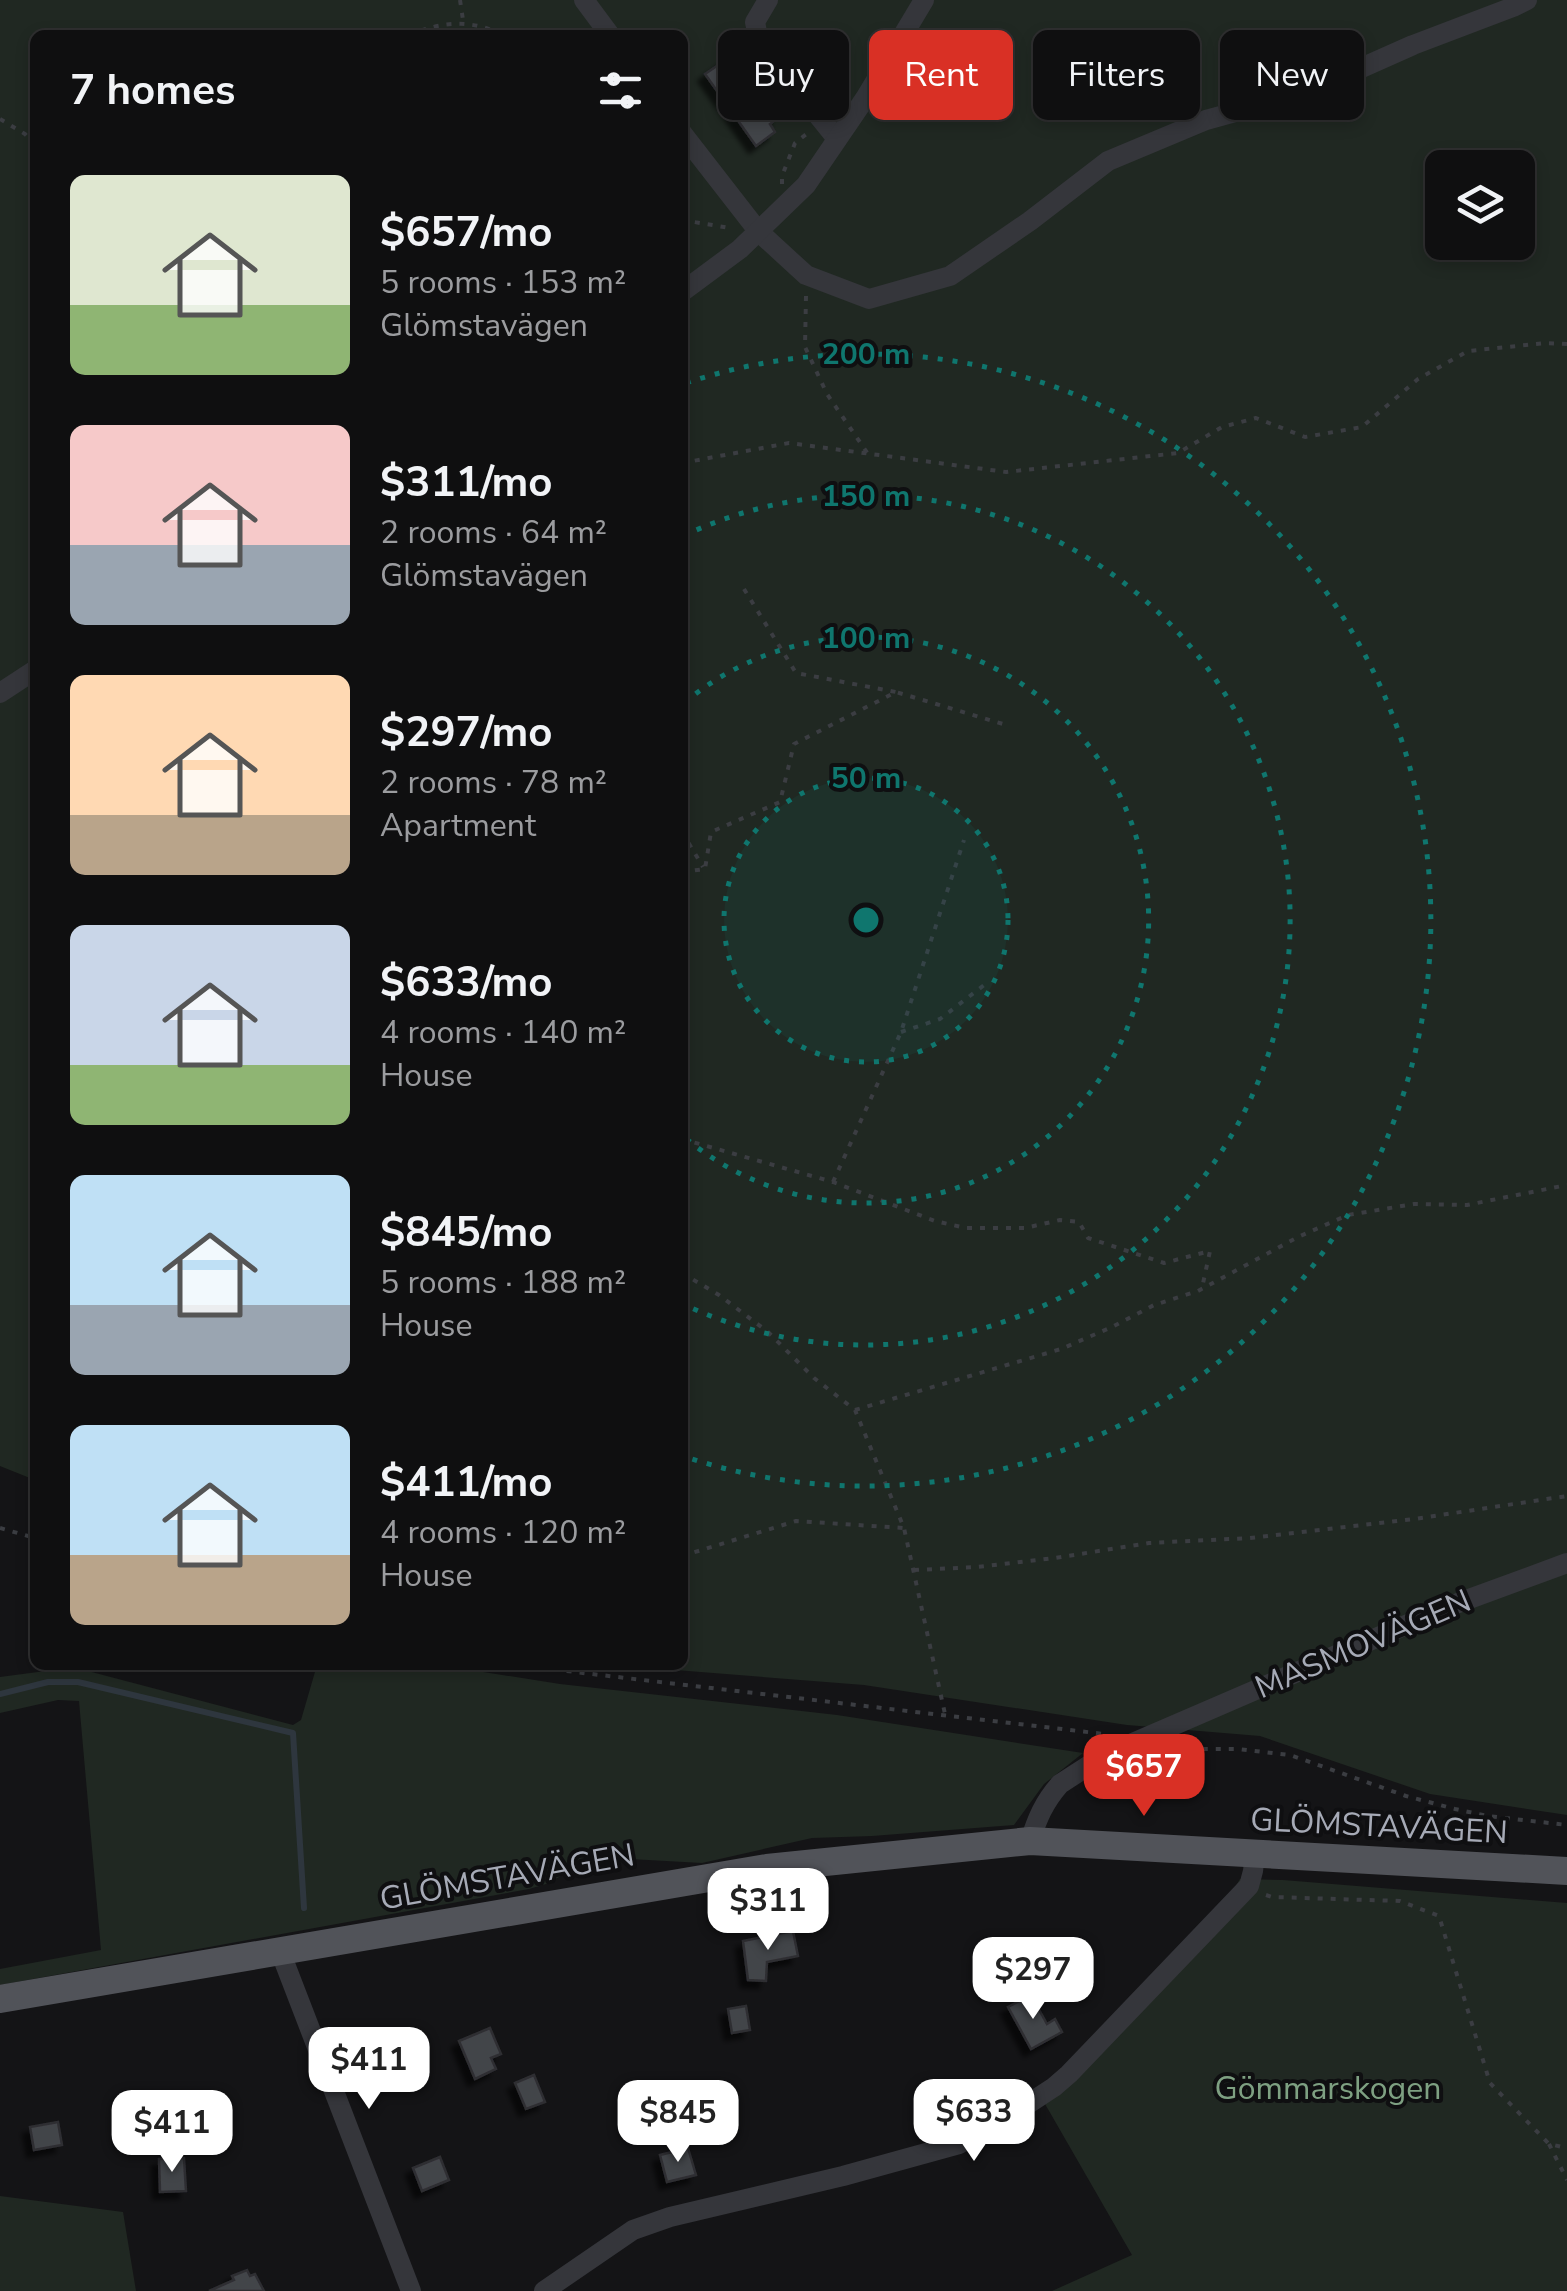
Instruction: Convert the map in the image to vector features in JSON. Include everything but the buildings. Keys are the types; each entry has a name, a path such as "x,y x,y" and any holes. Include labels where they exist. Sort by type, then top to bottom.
{"main road":[{"name":"GLÖMSTAVÄGEN","path":"0,1999 767,1868 1030,1841 1567,1871"}],"street":[{"path":"584,0 606,30"},
{"path":"768,0 755,22 759,42 838,139"},
{"path":"688,288 759,232 806,185 892,56 924,0"},
{"path":"688,141 759,232 806,275 869,299 950,276 1108,161 1206,120 1305,94 1413,45 1527,0"},
{"path":"0,693 30,673"},
{"name":"MASMOVÄGEN","path":"1030,1841 1039,1812 1060,1784 1116,1750 1450,1606 1567,1563"},
{"path":"544,2291 633,2230 670,2217 900,2161 959,2144 983,2132 1070,2074 1248,1886 1254,1871 1254,1854"},
{"path":"280,1951 410,2291"}],"path":[{"path":"460,0 463,22"},
{"path":"421,30 463,22 494,30"},
{"path":"0,119 30,139"},
{"path":"786,208 782,176 795,143 822,122"},
{"path":"688,221 759,232"},
{"path":"806,275 805,346 827,394 868,454"},
{"path":"688,462 789,443 1006,472 1178,453 1222,427 1256,418 1305,437 1362,427 1418,379 1468,351 1546,342 1567,344"},
{"path":"744,589 796,673 896,692 1002,724"},
{"path":"705,870 711,832 780,802 794,744 896,692"},
{"path":"833,1182 901,1032 964,840"},
{"path":"688,842 705,870"},
{"path":"688,871 705,870"},
{"path":"901,1032 940,1020 988,982"},
{"path":"688,1140 833,1182 935,1221 966,1228 1025,1228 1060,1220 1079,1222 1088,1238 1164,1264 1210,1252 1202,1288"},
{"path":"856,1410 1062,1348 1154,1305 1202,1288 1298,1237 1348,1216 1414,1204 1467,1205 1567,1186"},
{"path":"688,1277 768,1332 814,1378 856,1410 904,1528 945,1714"},
{"path":"914,1570 1056,1558 1149,1543 1250,1538 1567,1496"},
{"path":"688,1554 796,1521 904,1528"},
{"path":"0,1528 30,1537"},
{"path":"559,1670 1108,1734 1114,1739 1116,1750 1132,1760 1145,1762 1198,1750 1238,1749 1290,1755 1406,1796 1488,1816 1567,1824"},
{"path":"1248,1886 1272,1897 1400,1901 1440,1916 1490,2083 1549,2144 1567,2180"},
{"path":"1549,2144 1567,2148"}],"green space":[{"path":"0,0 1567,0 1567,1815 1430,1794 1260,1736 1127,1725 864,1685 675,1670 688,1670 688,30 30,30 30,1478 0,1466"},
{"path":"84,1670 293,1725 301,1720 316,1670 471,1670 560,1684 837,1715 1083,1753 1044,1784 1014,1825 812,1838 702,1863 630,1859 598,1862 529,1889 0,1985 0,1969 101,1950 79,1701 58,1700 0,1713 0,1677"},
{"name":"Gömmarskogen","path":"1240,1879 1567,1903 1567,2291 1052,2291 1132,2255 1037,2090 1063,2069 1231,1894"},
{"path":"0,2196 123,2212 136,2291 0,2291"}],"waterway":[{"path":"0,1694 48,1682 78,1682 293,1733 304,1908"}]}
